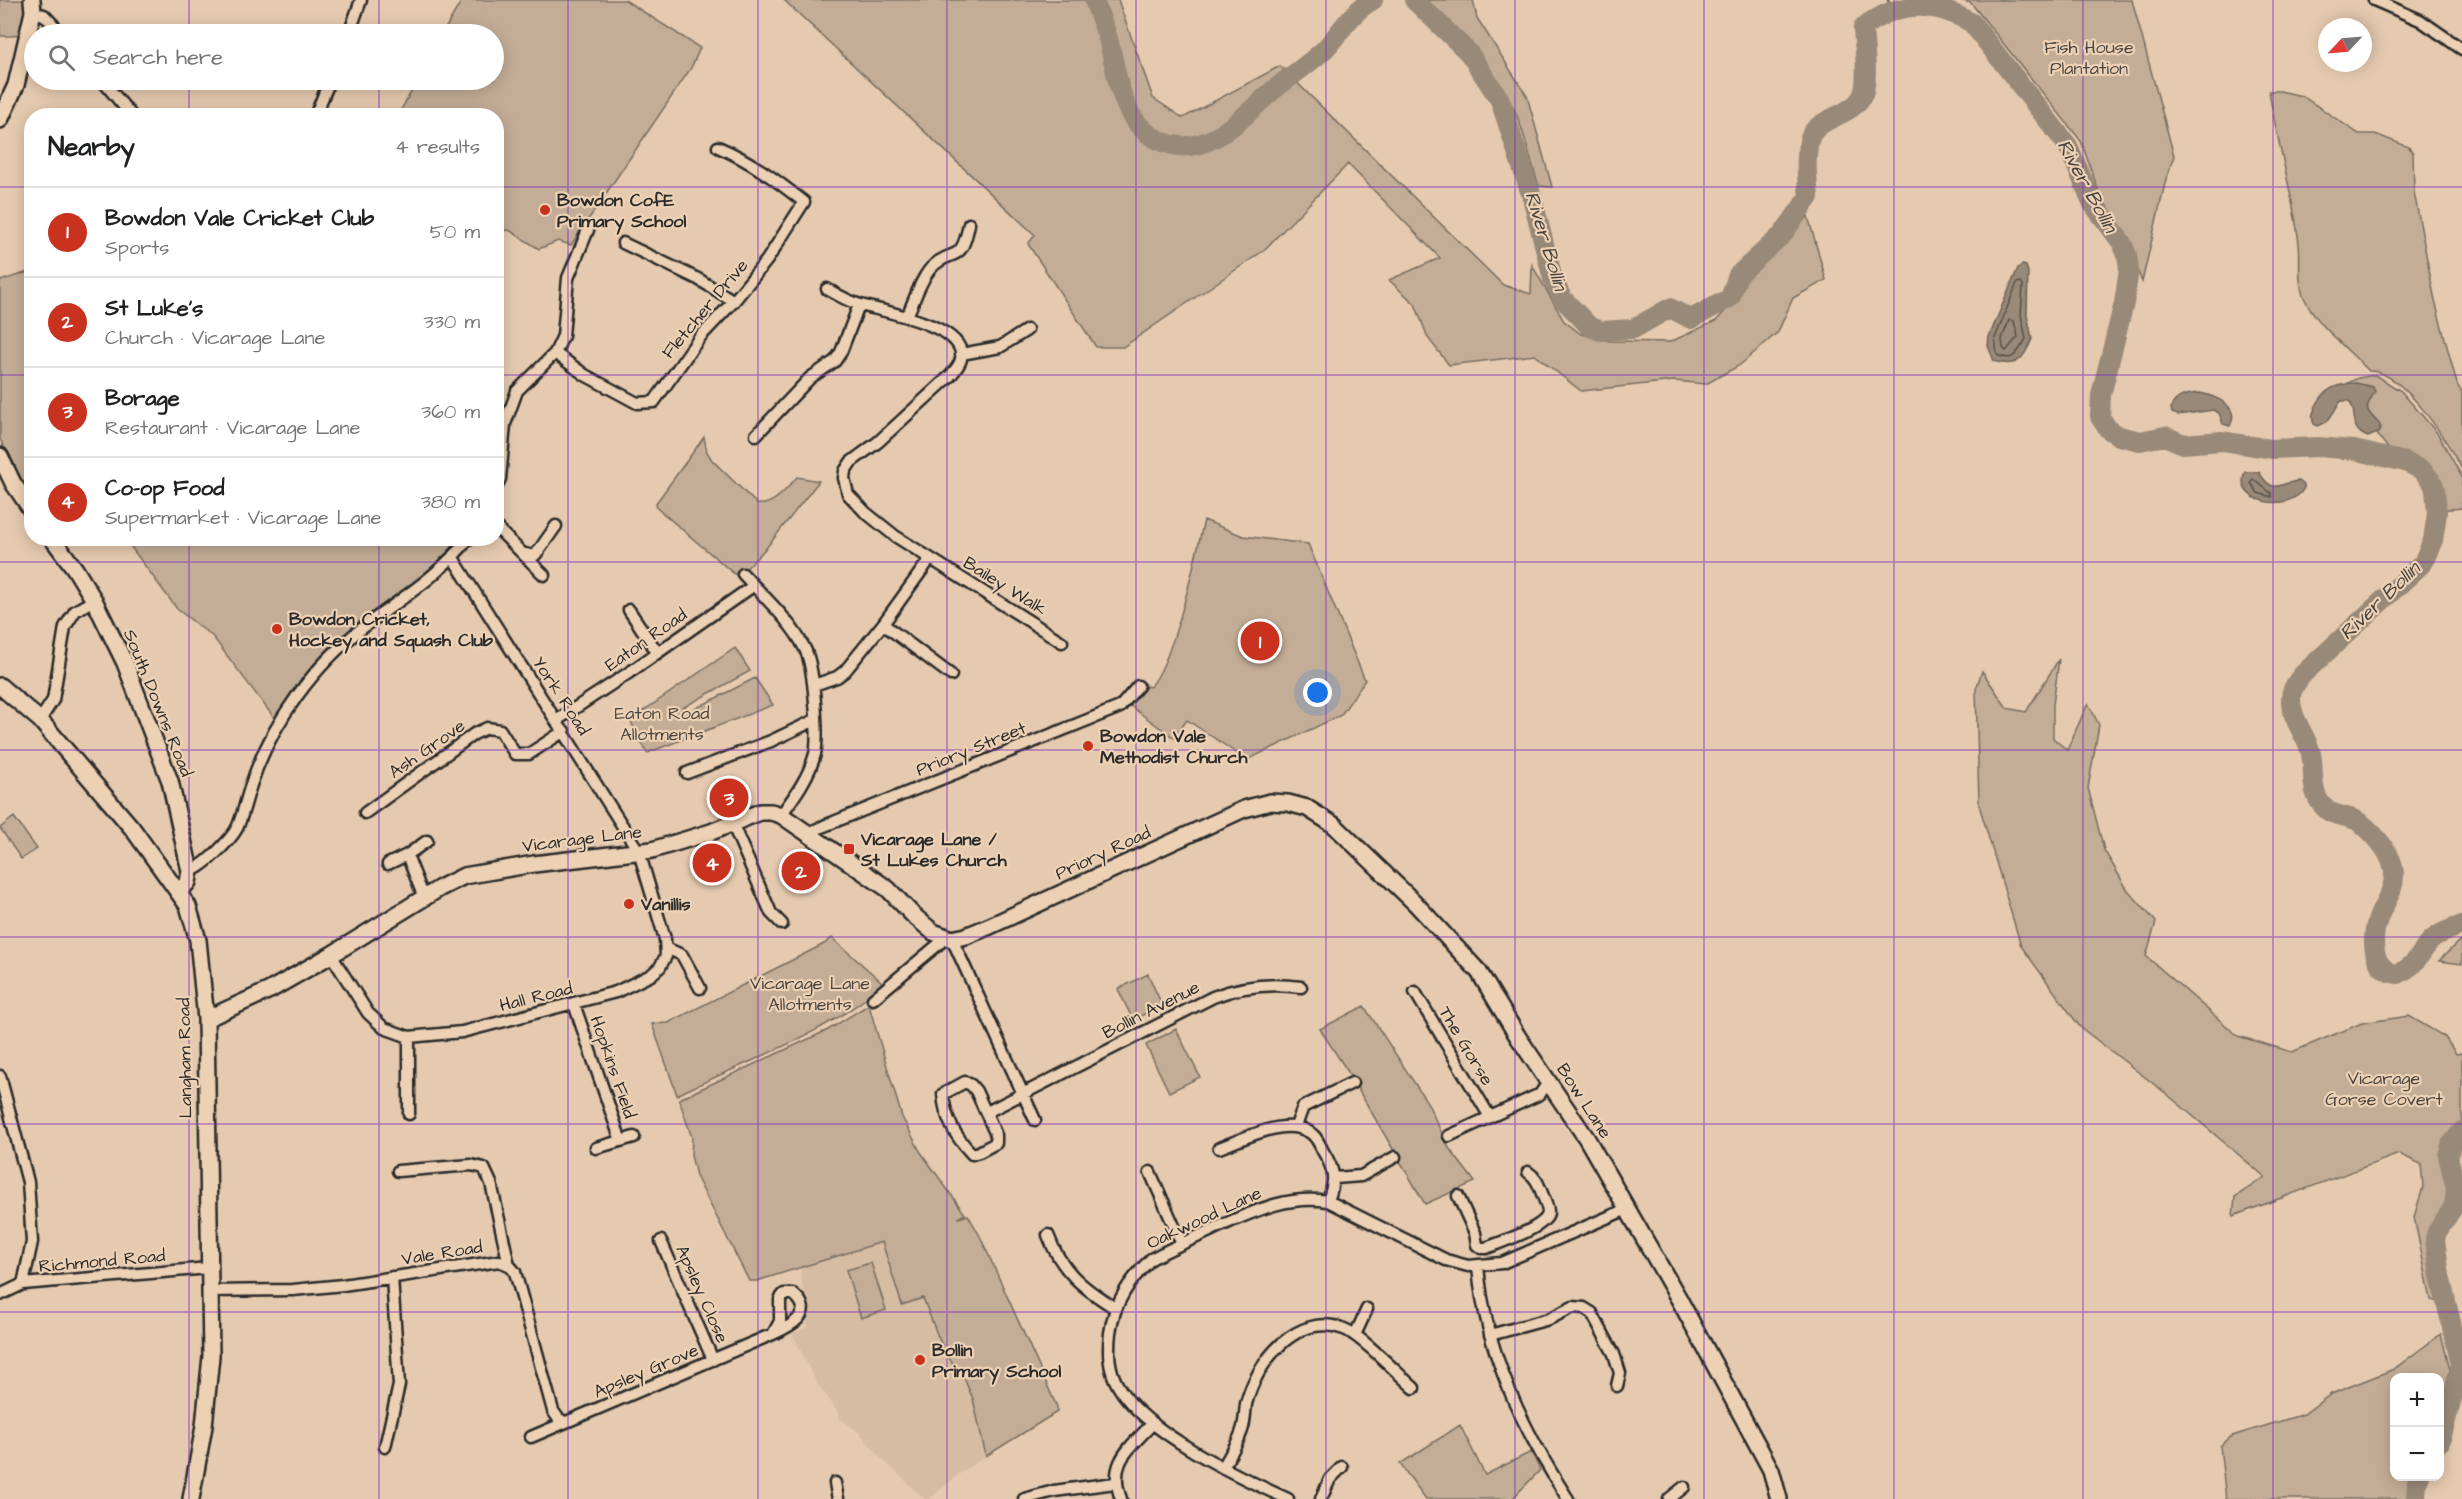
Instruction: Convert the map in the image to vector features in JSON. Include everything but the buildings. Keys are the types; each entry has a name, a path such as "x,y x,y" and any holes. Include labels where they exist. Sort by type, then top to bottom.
{"street":[{"path":"353,24 361,0"},
{"path":"2374,0 2420,20 2462,48"},
{"path":"29,24 33,6 53,24"},
{"path":"0,120 16,85 24,48"},
{"path":"110,90 125,108"},
{"path":"318,108 326,90"},
{"name":"Fletcher Drive","path":"555,353 585,375 637,403 654,402 700,337 734,301 767,260 804,202 742,157 718,147"},
{"path":"907,316 931,268 965,245 969,224"},
{"path":"504,435 505,424 517,391 555,353 563,336 568,278 588,230"},
{"path":"623,243 698,279 734,301"},
{"path":"827,289 859,304 907,316 940,330 951,338 961,354 1000,347 1027,330"},
{"path":"756,435 810,378 835,361 841,352 859,304"},
{"name":"Bailey Walk","path":"961,354 961,362 951,375 878,442 851,462 845,471 848,494 853,501 895,536 1062,642"},
{"path":"0,456 24,499"},
{"path":"525,554 534,556 556,526"},
{"path":"504,534 544,575"},
{"name":"South Downs Road","path":"58,546 94,600 125,663 170,781 190,871"},
{"path":"179,892 188,882 190,871 198,869 210,859 237,828 252,780 278,727 305,684 364,627 432,578 463,546"},
{"name":"York Road","path":"453,558 639,852"},
{"path":"814,685 837,677 845,671 883,624 930,559"},
{"path":"743,574 794,631 812,666 815,755 800,789 781,815 888,889 933,932 947,937 1035,1120"},
{"name":"Eaton Road","path":"557,720 753,586"},
{"path":"40,720 53,700 65,627 75,611 94,600"},
{"path":"629,610 657,652"},
{"path":"883,624 951,675"},
{"name":"Langham Road","path":"0,686 40,720 132,828 188,906 198,940 206,1019 212,1356 204,1426 191,1499"},
{"name":"Priory Street","path":"811,835 815,830 824,826 1120,707 1138,686"},
{"path":"687,773 771,741 815,720"},
{"name":"Ash Grove","path":"365,813 474,734 487,728 500,730 515,754 529,754 564,731"},
{"name":"Priory Road","path":"947,937 966,936 990,926 1244,809 1270,802"},
{"name":"Bow Lane","path":"1270,802 1288,803 1307,808 1334,825 1415,903 1479,972 1518,1037 1587,1139 1679,1299 1771,1470 1779,1499"},
{"name":"Vicarage Lane","path":"206,1019 259,995 332,955 454,880 474,873 639,852 689,839 760,812 781,815"},
{"path":"732,823 771,913 782,924"},
{"path":"388,864 407,855 427,841"},
{"path":"639,852 666,948 682,956 700,988"},
{"path":"407,855 424,898"},
{"path":"873,999 947,937"},
{"name":"Hall Road","path":"332,955 376,1021 397,1034 409,1037 462,1032 574,1005 616,992 651,975 663,962 666,948"},
{"name":"Bollin Avenue","path":"987,1112 1228,991 1272,985 1301,987"},
{"name":"The Gorse","path":"1415,992 1490,1118"},
{"name":"Hopkins Field","path":"574,1005 621,1140"},
{"path":"409,1037 409,1114"},
{"path":"0,1076 4,1106 28,1182 32,1242 23,1284"},
{"path":"1449,1136 1540,1094 1549,1081"},
{"path":"965,1083 971,1085 987,1112 996,1135 996,1143 972,1154 962,1144 948,1120 943,1094 965,1083"},
{"path":"1296,1126 1303,1107 1352,1083"},
{"path":"1219,1148 1268,1130 1296,1126 1314,1136 1329,1160 1335,1178 1329,1202"},
{"name":"Hopkins Field","path":"596,1148 634,1137"},
{"path":"1335,1178 1361,1176 1395,1157"},
{"path":"398,1171 471,1165 484,1168 491,1183 510,1265"},
{"path":"1150,1172 1182,1244"},
{"path":"1458,1196 1475,1233 1477,1245 1481,1248 1525,1232 1546,1219 1548,1211 1535,1177 1528,1172"},
{"name":"Oakwood Lane","path":"1288,1499 1223,1468 1187,1446 1154,1423 1128,1400 1118,1386 1111,1370 1108,1351 1115,1308 1137,1273 1151,1259 1279,1202 1310,1198 1329,1202 1446,1260 1478,1266 1502,1263 1627,1209"},
{"path":"1525,1232 1533,1250"},
{"path":"1048,1235 1065,1268 1085,1289 1115,1308"},
{"name":"Apsley Close","path":"661,1241 713,1360"},
{"name":"Vale Road","path":"211,1291 293,1290 499,1261 510,1265 515,1272 553,1411 564,1422"},
{"path":"1478,1266 1480,1296 1490,1335 1521,1420 1568,1499"},
{"name":"Richmond Road","path":"0,1295 23,1284 209,1268"},
{"path":"385,1447 399,1384 392,1277"},
{"path":"1490,1335 1549,1318 1573,1306 1584,1308 1592,1313 1614,1354 1620,1373 1617,1386"},
{"path":"1355,1335 1367,1309"},
{"path":"1223,1468 1243,1428 1246,1403 1255,1382 1282,1343 1294,1334 1318,1325 1343,1329 1355,1335 1414,1388"},
{"name":"Apsley Grove","path":"531,1437 773,1334"},
{"path":"1121,1499 1115,1483 1116,1468 1123,1456 1154,1423"},
{"path":"1321,1499 1330,1479 1342,1467"},
{"path":"835,1483 838,1499"},
{"path":"1024,1499 1054,1491 1115,1483"},
{"path":"1670,1499 1684,1487"}],"shaded area":[{"name":"Bollin Primary School","path":"968,1215 984,1244 1057,1412 1017,1435 959,1474 929,1499 925,1499 880,1457 860,1433 838,1417 838,1412 815,1380 792,1333 808,1327 800,1267"}],"green space":[{"path":"0,0 25,0 27,21 21,33 13,36 0,36"},
{"name":"Bowdon CofE Primary School","path":"462,0 625,0 700,48 691,68 571,245 558,241 539,249 509,230 504,231 504,108 402,108 412,90 504,90 504,24 448,24"},
{"path":"784,0 1118,0 1153,98 1183,118 1280,66 1503,285 1531,294 1532,265 1564,321 1581,334 1610,341 1670,342 1716,321 1736,299 1743,276 1768,260 1808,216 1826,280 1793,298 1778,332 1740,365 1706,384 1674,381 1581,391 1535,355 1449,365 1428,338 1415,304 1389,280 1440,258 1348,164 1263,251 1123,347 1096,347 1028,244 1035,235"},
{"path":"1425,0 1473,0 1477,18 1527,96 1552,187 1539,186 1517,115 1496,79 1462,34"},
{"name":"Fish House Plantation","path":"1960,0 2132,0 2174,156 2166,179 2142,282 2118,221 2101,198 2081,141 1971,3"},
{"path":"2269,91 2302,96 2359,134 2375,134 2409,147 2413,153 2414,192 2435,301 2457,384 2462,393 2462,469 2435,425 2409,394 2396,382 2382,374 2369,371 2323,326 2308,306 2301,289 2300,250 2296,225"},
{"path":"24,273 24,485 0,439 0,281"},
{"path":"2375,375 2401,391 2438,434 2462,477 2462,508 2440,510 2437,481 2422,464 2390,451 2377,434 2381,428 2368,411 2370,398 2348,383 2358,378"},
{"path":"704,437 707,452 712,460 757,504 774,500 797,477 819,481 767,547 738,577 657,508 656,503"},
{"path":"1204,520 1243,536 1308,544 1365,680 1341,715 1247,760 1187,720 1174,738 1129,705 1147,686 1150,687 1159,675 1167,656 1183,608"},
{"name":"Bowdon Cricket, Hockey and Squash Club","path":"130,546 455,547 422,578 360,622 323,654 292,691 275,719 213,637 177,609"},
{"name":"Eaton Road Allotments","path":"735,648 750,671 682,708 685,714 755,678 773,705 647,753 630,720"},
{"name":"Vicarage Gorse Covert","path":"2059,659 2053,705 2053,738 2067,750 2088,703 2099,725 2088,788 2104,850 2127,889 2156,922 2146,956 2238,1036 2292,1052 2362,1023 2409,1016 2445,1037 2456,1054 2462,1053 2462,1123 2458,1124 2443,1145 2446,1177 2452,1193 2436,1220 2430,1239 2441,1303 2431,1300 2414,1217 2423,1187 2421,1164 2399,1154 2233,1216 2235,1197 2265,1177 2168,1095 2080,1027 2021,946 1979,805 1976,689 1982,671 2007,708 2026,712"},
{"path":"14,817 37,849 21,859 0,828"},
{"name":"Vicarage Lane Allotments","path":"832,938 884,984 861,1002 811,1033 677,1095 652,1024 668,1023"},
{"path":"2462,941 2462,964 2439,961 2458,942"},
{"path":"1148,974 1162,1005 1133,1020 1118,989"},
{"path":"871,1003 870,1009 902,1117 920,1151 965,1214 958,1218 968,1215 980,1236 1057,1407 1057,1412 986,1456 973,1399 963,1376 948,1357 923,1298 902,1305 882,1242 757,1281 749,1281 696,1176 691,1155 692,1138 679,1099 828,1030"},
{"path":"1364,1006 1427,1102 1449,1148 1475,1182 1425,1204 1348,1072 1320,1029"},
{"path":"1176,1029 1200,1077 1169,1092 1146,1045"},
{"path":"871,1263 886,1310 861,1318 846,1270"},
{"path":"2441,1334 2450,1370 2444,1396 2444,1373 2390,1373 2390,1481 2410,1481 2407,1499 2226,1499 2220,1446 2232,1436 2304,1414 2331,1394 2394,1369"},
{"path":"1460,1425 1485,1475 1531,1452 1540,1470 1512,1499 1426,1499 1400,1464"}],"water":[{"path":"2022,265 2026,266 2028,272 2027,314 2032,339 2018,361 2002,363 1994,361 1988,346 1989,337 2018,268"},
{"path":"2356,383 2373,387 2375,391 2367,408 2380,425 2380,432 2368,437 2357,429 2354,411 2349,401 2341,401 2327,422 2318,426 2314,424 2313,413 2327,391 2343,384"},
{"path":"2200,393 2225,403 2232,413 2230,426 2223,424 2219,413 2213,410 2178,415 2172,413 2171,407 2179,398"},
{"path":"2245,472 2259,472 2264,480 2273,486 2299,481 2304,488 2297,496 2287,501 2276,503 2264,501 2254,498 2247,491 2243,483"}],"waterway":[{"name":"River Bollin","path":"1094,0 1108,39 1122,95 1130,113 1136,123 1148,134 1163,142 1179,146 1194,145 1222,134 1319,55 1353,16 1373,0"},
{"name":"River Bollin","path":"1414,0 1469,53 1500,100 1532,197 1553,279 1562,298 1590,327 1601,331 1633,329 1670,308 1691,319 1730,298 1738,275 1782,235 1809,197 1807,155 1812,133 1818,126 1851,108 1863,94 1866,71 1863,28 1889,12 1916,7 1944,11 1972,23 2068,146 2093,204 2122,243 2127,255 2129,270 2124,303 2101,395 2100,417 2108,429 2119,436 2140,441 2165,436 2183,444 2222,441 2272,449 2318,447 2354,450 2405,462 2422,470 2433,483 2437,513 2433,540 2423,563 2303,674 2293,688 2291,705 2310,750 2314,787 2319,801 2330,812 2353,819 2363,825 2382,844 2392,862 2394,882 2378,919 2374,935 2375,953 2382,967 2398,974 2404,971 2413,964 2435,937 2462,925"},
{"path":"1888,0 1893,9"},
{"name":"River Bollin","path":"2444,1427 2461,1365 2440,1276 2435,1239 2454,1206 2456,1189 2448,1156 2451,1145 2462,1131"},
{"name":"River Bollin","path":"2416,1499 2418,1481"}],"place":[{"name":"Bowdon CofE Primary School","path":"545,210"},
{"name":"Bowdon Cricket, Hockey and Squash Club","path":"277,629"},
{"name":"Bowdon Vale Cricket Club","path":"1260,641"},
{"name":"Bowdon Vale Methodist Church","path":"1088,746"},
{"name":"Borage","path":"729,798"},
{"name":"Vicarage Lane / St Lukes Church","path":"849,849"},
{"name":"Co-op Food","path":"712,863"},
{"name":"St Luke's","path":"801,871"},
{"name":"Vanillis","path":"629,904"},
{"name":"Bollin Primary School","path":"920,1360"}]}
